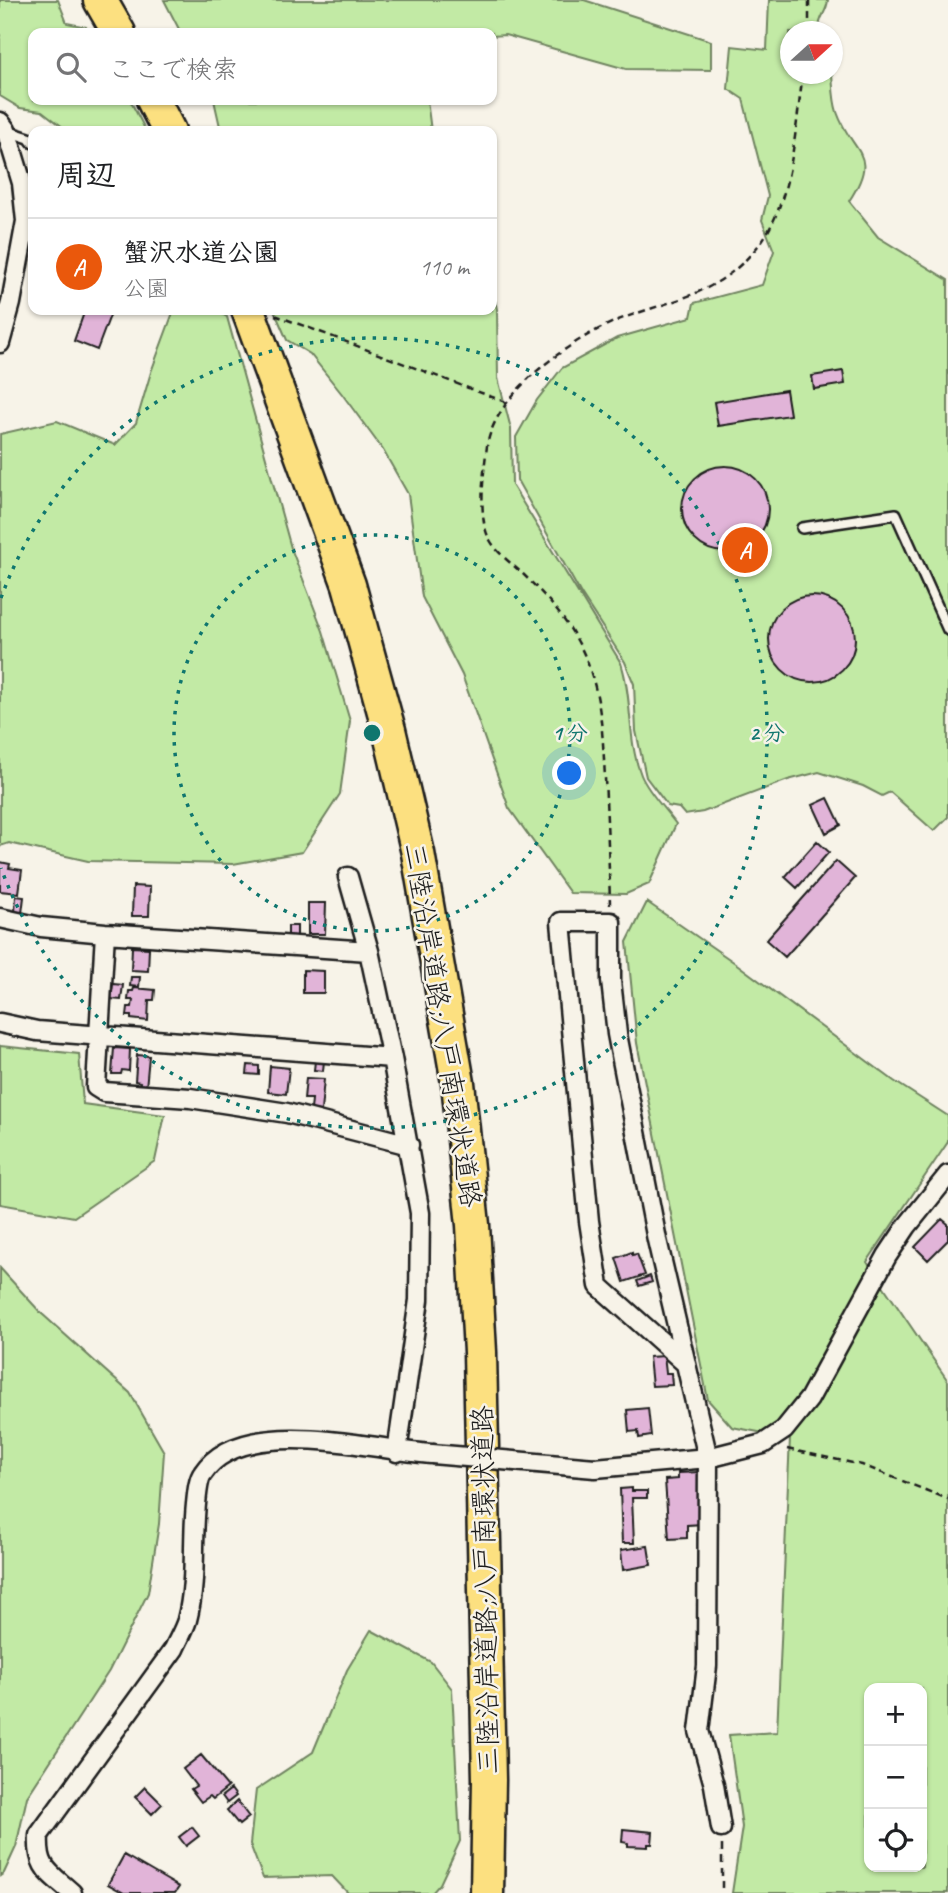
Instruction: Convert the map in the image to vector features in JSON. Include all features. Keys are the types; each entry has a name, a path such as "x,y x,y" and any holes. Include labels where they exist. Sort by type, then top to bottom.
{"highway":[{"path":"100,0 115,28"},
{"path":"156,105 166,126"},
{"name":"三陸沿岸道路;八戸南環状道路","path":"260,315 266,354 349,584 389,730 418,853 457,1083 473,1225 480,1352 489,1780 487,1893"}],"street":[{"path":"0,343 11,303 26,221 22,183 3,126"},
{"path":"348,877 369,951 392,1058 420,1213 419,1300 397,1451"},
{"path":"0,918 41,927 105,933 369,951"},
{"path":"684,1362 599,1286 589,1222 561,922 611,922 611,981 617,1034 657,1240 708,1458 707,1666 699,1731 714,1785 721,1828"},
{"path":"105,933 96,1087 104,1092 190,1098 287,1113 409,1145"},
{"path":"0,1023 37,1031 100,1037 392,1058"},
{"path":"72,1893 42,1866 38,1849 39,1835 174,1649 182,1632 192,1595 196,1503 202,1474 216,1460 240,1445 275,1438 306,1438 397,1451 595,1468 708,1458 763,1444 784,1430 809,1399 887,1256 948,1175"}],"lane":[{"path":"3,126 28,138"},
{"path":"803,528 896,514 948,630"}],"path":[{"path":"809,0 809,21"},
{"path":"611,922 602,718 591,673 582,648 553,604 490,540 482,518 488,444 494,426 508,403 521,386 543,366 570,347 615,322 711,287 730,276 759,245 776,217 790,165 802,84"},
{"path":"267,315 508,403"},
{"path":"763,1444 862,1465 948,1499"},
{"path":"721,1828 722,1893"}],"green space":[{"path":"0,0 58,0 67,23 86,28 28,28 28,105 133,105 143,126 62,126 42,111 20,108 0,96"},
{"path":"164,0 584,0 711,41 711,70 626,69 505,35 497,36 497,28 178,28"},
{"path":"769,0 828,0 820,21 780,21 780,84 833,84 837,112 861,154 863,163 863,172 849,201 878,237 948,280 948,817 934,831 890,792 882,796 863,786 819,772 788,780 703,812 685,815 679,808 668,806 646,777 636,731 634,684 625,662 581,594 517,480 516,437 537,400 562,368 617,338 691,317 694,303 762,285 774,251 762,220 768,196 743,99 728,89 732,46 767,50"},
{"path":"215,105 428,105 430,126 220,126"},
{"path":"497,309 498,378 511,429 512,485 621,663 634,748 641,775 676,824 649,884 626,894 570,893 509,808 462,675 422,597 408,494 383,450 342,394 310,354 287,340 276,315 497,315"},
{"path":"172,315 227,317 291,548 323,631 350,721 340,794 302,852 233,864 88,861 9,843 0,846 0,434 57,421 115,445 136,423"},
{"path":"647,902 738,965 894,1081 948,1116 948,1142 867,1262 948,1381 948,1893 732,1893 742,1827 729,1735 777,1732 790,1438 732,1427 708,1400 637,1043 627,942"},
{"path":"0,1046 79,1054 83,1104 165,1115 155,1161 74,1217 0,1204"},
{"path":"0,1268 41,1313 130,1393 164,1452 159,1524 148,1593 109,1671 27,1797 16,1847 0,1876"},
{"path":"371,1630 431,1662 452,1689 460,1841 440,1884 432,1893 348,1893 332,1876 263,1878 250,1844 256,1790 313,1752 347,1670"}],"building":[{"path":"83,315 110,315 97,350 74,341"},
{"path":"843,371 845,384 814,389 812,376"},
{"path":"786,390 790,415 718,426 714,402"},
{"path":"725,466 741,470 755,479 764,493 768,509 764,525 755,539 741,548 725,552 709,548 695,539 686,525 682,509 686,493 695,479 709,470"},
{"path":"812,596 828,600 842,609 851,623 855,639 851,655 842,669 828,678 812,682 796,678 782,669 773,655 769,639 773,623 782,609 796,600"},
{"path":"828,798 841,825 826,833 813,805"},
{"path":"817,841 829,852 797,888 785,877"},
{"path":"836,861 855,878 785,957 766,940"},
{"path":"0,862 10,864 9,868 22,870 19,893 0,891"},
{"path":"133,886 150,887 149,916 132,916"},
{"path":"16,896 24,897 22,913 15,912"},
{"path":"308,903 326,903 325,934 308,934"},
{"path":"288,926 297,926 297,939 288,939"},
{"path":"132,947 149,948 148,971 131,970"},
{"path":"303,970 324,971 324,993 303,993"},
{"path":"131,977 140,977 139,987 130,986"},
{"path":"113,984 123,985 121,1000 111,999"},
{"path":"134,988 155,990 154,1000 149,1000 148,1021 127,1016 128,1007 132,1007 133,1000 128,1000 129,991"},
{"path":"114,1048 130,1049 129,1071 122,1070 121,1074 112,1074"},
{"path":"137,1055 149,1056 146,1088 139,1087 140,1082 135,1081"},
{"path":"315,1061 324,1061 323,1071 314,1070"},
{"path":"248,1065 259,1066 259,1075 247,1074"},
{"path":"270,1066 289,1068 286,1094 268,1092"},
{"path":"306,1078 324,1079 321,1111 311,1110 312,1099 304,1099"},
{"path":"942,1219 948,1224 948,1240 928,1260 915,1247"},
{"path":"632,1252 632,1255 637,1254 645,1275 624,1282 616,1258"},
{"path":"650,1276 652,1282 639,1286 637,1281"},
{"path":"664,1356 666,1373 671,1373 672,1385 652,1386 649,1357"},
{"path":"648,1408 651,1436 639,1438 638,1431 629,1432 627,1410"},
{"path":"700,1472 703,1524 687,1525 687,1538 669,1539 665,1480 678,1479 678,1473"},
{"path":"632,1488 632,1491 647,1491 647,1498 632,1498 634,1543 622,1543 620,1489"},
{"path":"648,1546 651,1565 623,1570 621,1550"},
{"path":"201,1755 228,1787 213,1799 210,1796 201,1802 191,1789 196,1786 183,1769"},
{"path":"145,1787 162,1804 152,1814 135,1797"},
{"path":"231,1789 236,1796 227,1803 222,1796"},
{"path":"237,1801 249,1817 239,1825 227,1810"},
{"path":"192,1827 199,1836 186,1846 179,1837"},
{"path":"623,1829 653,1832 652,1844 648,1844 648,1847 628,1846 628,1843 622,1842"},
{"path":"124,1855 179,1887 175,1893 124,1893 108,1884"}],"place":[{"name":"蟹沢水道公園","path":"745,550"}]}
